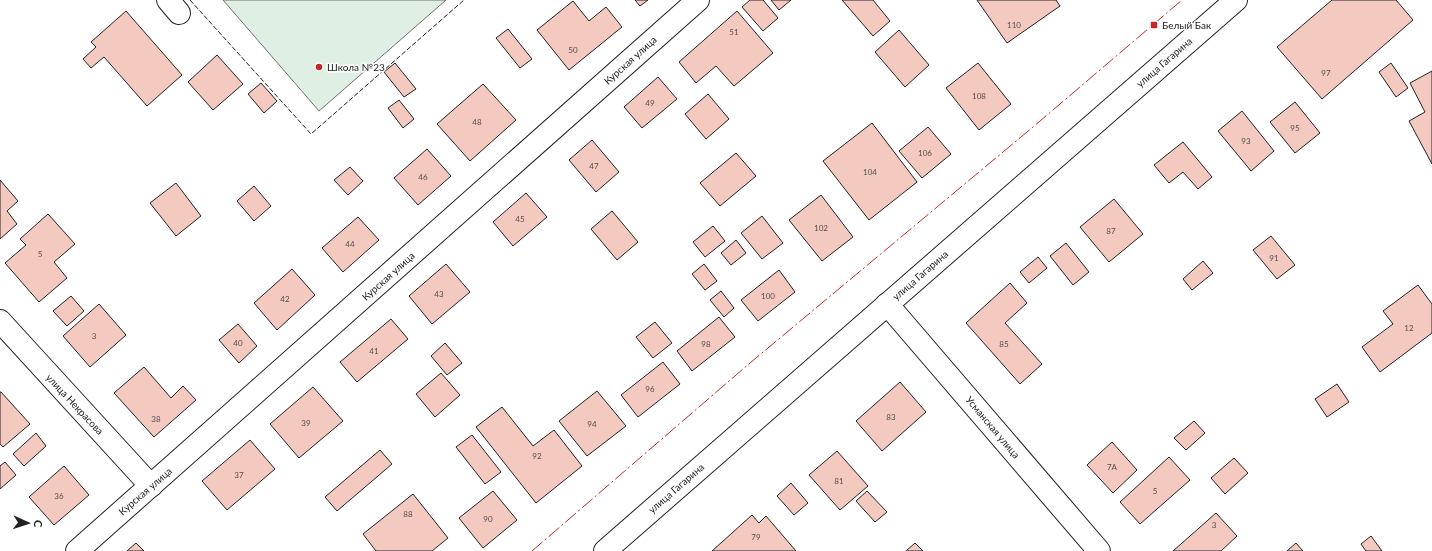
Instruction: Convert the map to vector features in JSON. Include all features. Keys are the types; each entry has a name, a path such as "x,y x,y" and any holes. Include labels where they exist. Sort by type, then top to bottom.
{"street":[{"name":"Курская улица","path":"77,551 698,0"},
{"name":"улица Гагарина","path":"604,551 1236,0"},
{"name":"Усманская улица","path":"887,304 1098,551"},
{"name":"улица Некрасова","path":"0,321 151,486"}],"green space":[{"name":"Школа №23","path":"223,0 446,0 319,111"}],"building":[{"path":"635,0 648,0 640,6"},
{"path":"750,0 763,0 778,18 763,31 742,7"},
{"path":"771,0 791,0 779,10"},
{"path":"842,0 873,0 890,21 873,36"},
{"path":"977,0 1056,0 1060,6 1007,43"},
{"path":"1332,0 1396,0 1413,20 1322,99 1277,47"},
{"path":"573,1 589,21 606,7 622,27 569,70 537,30"},
{"path":"126,11 182,75 147,106 104,57 91,68 83,59 96,47 91,42"},
{"path":"737,11 773,53 734,86 716,66 696,83 679,62"},
{"path":"508,29 532,59 520,68 496,38"},
{"path":"899,30 929,65 905,87 875,52"},
{"path":"217,55 243,84 213,110 188,82"},
{"path":"395,63 416,89 404,97 384,72"},
{"path":"978,63 1011,104 979,130 946,88"},
{"path":"1391,63 1408,88 1396,97 1379,72"},
{"path":"1432,71 1432,164 1409,121 1425,112 1410,83"},
{"path":"658,77 677,99 642,128 624,107"},
{"path":"261,83 277,101 264,113 248,94"},
{"path":"483,84 516,120 470,161 437,124"},
{"path":"708,94 729,119 706,139 685,114"},
{"path":"399,100 414,119 403,128 388,108"},
{"path":"1295,102 1320,133 1295,153 1270,122"},
{"path":"1242,111 1274,151 1251,171 1218,131"},
{"path":"872,123 917,182 869,220 823,161"},
{"path":"928,127 951,154 922,178 899,151"},
{"path":"592,140 619,172 596,192 569,160"},
{"path":"1183,142 1212,177 1198,189 1183,172 1169,183 1154,165"},
{"path":"427,149 451,176 418,205 394,178"},
{"path":"736,153 756,176 720,206 700,183"},
{"path":"350,167 363,181 348,195 334,180"},
{"path":"0,180 18,201 7,211 17,224 0,239"},
{"path":"176,183 201,216 176,236 150,203"},
{"path":"254,186 271,206 254,221 237,201"},
{"path":"526,193 547,217 513,246 493,222"},
{"path":"821,195 853,237 822,261 789,220"},
{"path":"1114,199 1143,234 1109,262 1080,227"},
{"path":"612,211 638,242 617,260 591,229"},
{"path":"48,214 75,244 54,262 67,278 39,302 5,263 26,245 20,239"},
{"path":"762,216 783,243 762,259 741,233"},
{"path":"358,217 379,240 343,272 322,248"},
{"path":"713,226 725,241 705,257 693,242"},
{"path":"1271,236 1295,265 1277,279 1253,250"},
{"path":"736,240 746,253 731,265 721,253"},
{"path":"1066,243 1089,272 1073,285 1050,256"},
{"path":"1038,257 1047,268 1029,283 1020,272"},
{"path":"1203,261 1213,273 1192,290 1183,279"},
{"path":"446,264 470,292 432,324 409,296"},
{"path":"704,264 717,281 705,290 692,274"},
{"path":"292,269 315,295 277,330 254,303"},
{"path":"779,270 795,292 758,321 741,300"},
{"path":"1010,283 1027,303 1005,323 1042,364 1020,384 966,323"},
{"path":"1418,285 1432,304 1432,333 1380,372 1362,347 1393,324 1383,311"},
{"path":"721,291 734,308 724,317 710,300"},
{"path":"71,296 84,311 67,326 53,311"},
{"path":"99,304 126,335 90,367 63,336"},
{"path":"719,317 735,337 692,371 677,351"},
{"path":"391,319 408,339 357,382 340,362"},
{"path":"655,322 672,343 653,358 636,337"},
{"path":"238,324 257,346 239,363 219,340"},
{"path":"445,343 462,363 447,375 431,356"},
{"path":"663,362 680,384 638,417 621,395"},
{"path":"144,367 171,398 183,386 196,400 154,437 114,393"},
{"path":"441,373 460,395 435,417 416,394"},
{"path":"900,382 926,412 882,451 856,421"},
{"path":"1337,384 1349,402 1327,417 1315,399"},
{"path":"313,387 343,421 299,458 270,424"},
{"path":"597,391 626,426 587,456 559,421"},
{"path":"0,392 30,424 3,447 0,444"},
{"path":"502,407 533,446 554,430 582,466 536,503 476,427"},
{"path":"1194,421 1205,433 1186,450 1174,438"},
{"path":"36,433 46,446 24,466 13,454"},
{"path":"472,435 501,472 485,484 456,447"},
{"path":"250,440 275,469 227,510 202,481"},
{"path":"1112,442 1137,470 1113,493 1087,465"},
{"path":"380,450 392,464 337,511 325,497"},
{"path":"837,451 868,486 840,510 809,475"},
{"path":"1169,457 1190,480 1140,524 1120,502"},
{"path":"1234,458 1248,473 1225,494 1211,478"},
{"path":"5,462 16,475 0,489 0,466"},
{"path":"64,466 89,495 54,525 29,497"},
{"path":"791,483 808,503 794,515 777,496"},
{"path":"493,491 517,520 483,548 459,518"},
{"path":"867,491 887,512 875,522 856,501"},
{"path":"413,494 448,538 432,551 376,551 363,534"},
{"path":"1216,513 1237,536 1221,551 1173,551"},
{"path":"752,515 759,523 766,516 796,551 712,551"},
{"path":"1371,536 1382,551 1366,551 1361,544"},
{"path":"136,543 144,551 127,551"},
{"path":"915,543 923,551 906,551"},
{"path":"1296,543 1303,551 1287,551"}],"fence":[{"path":"190,0 311,134 464,0"}],"power":[{"path":"532,551 750,363 1033,127 1182,0"}],"place":[{"name":"Белый Бак","path":"1154,25"},
{"name":"Школа №23","path":"319,67"}]}
